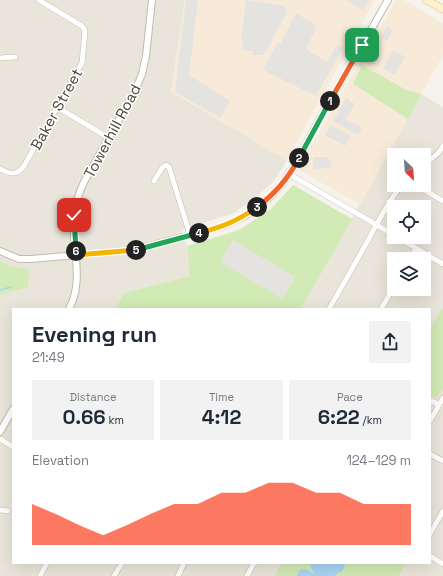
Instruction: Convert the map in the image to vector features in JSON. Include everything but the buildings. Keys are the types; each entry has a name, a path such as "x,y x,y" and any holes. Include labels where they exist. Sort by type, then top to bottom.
{"main road":[{"path":"426,0 443,10"}],"street":[{"name":"Baker Street","path":"0,169 11,174 21,171 82,63 85,30 79,24 39,0"},
{"name":"Towerhill Road","path":"70,308 77,285 74,215 77,197 134,93 142,74 146,56 150,0"},
{"path":"0,251 19,258 134,250 224,226 245,216 268,199 295,165 388,0"},
{"path":"0,58 15,57"},
{"path":"57,107 109,138"},
{"path":"431,159 443,146"},
{"path":"154,181 162,168 166,165 169,167 190,235"},
{"path":"288,174 387,231"},
{"path":"330,308 395,192"},
{"path":"429,192 443,200"},
{"path":"409,244 443,264"},
{"path":"414,252 416,248"},
{"path":"382,308 388,296"},
{"path":"431,419 443,398"},
{"path":"431,401 439,405"},
{"path":"0,432 12,411"},
{"path":"0,439 12,446"},
{"path":"431,455 443,461"},
{"path":"0,510 8,511"},
{"path":"431,532 443,511"},
{"path":"431,557 443,564"},
{"path":"40,576 46,564"},
{"path":"114,576 121,564"},
{"path":"178,576 184,564"},
{"path":"247,576 253,564"}],"shaded area":[{"path":"0,0 185,0 171,92 287,160 274,181 256,197 234,213 181,230 187,246 191,276 124,293 116,308 12,308 12,564 281,564 274,576 0,576"},
{"path":"185,0 375,0 287,160 171,92"},
{"path":"186,0 198,0 189,75 230,101 221,118 175,92"},
{"path":"246,0 285,6 285,9 287,9 286,14 266,51 264,52 264,55 253,55 253,51 242,50 243,42 241,41"},
{"path":"346,0 370,0 363,10"},
{"path":"396,0 404,0 443,23 443,55 392,148 387,148 387,156 360,205 298,169"},
{"path":"296,13 317,26 306,49 327,62 337,45 343,48 316,96 263,70 278,42 281,43"},
{"path":"387,26 393,29 387,41 381,37"},
{"path":"393,50 405,57 395,75 383,69"},
{"path":"421,94 443,107 443,576 399,576 405,564 431,564 431,308 302,308 387,155 387,192 431,192 431,148 391,148"},
{"path":"346,98 355,104 346,119 362,128 358,135 333,121"},
{"path":"331,125 351,136 345,146 325,135"},
{"path":"313,157 328,157 328,160 331,160 331,168 313,169"},
{"path":"233,240 295,277 283,299 220,262"}],"green space":[{"path":"362,65 406,90 421,94 408,119 353,84"},
{"path":"293,185 352,219 302,308 116,308 124,293 190,276 187,246 239,230 271,209"},
{"path":"0,261 10,266 29,269 28,287 0,295"},
{"path":"443,306 443,389 436,398 431,396 431,327"},
{"path":"281,564 405,564 399,576 274,576"}],"water":[{"path":"310,564 346,564 342,571 334,576 297,576 300,570 305,569 314,573"}],"waterway":[{"path":"0,290 11,287"}],"route":[{"path":"74,215 76,255 134,250 224,226 245,216 268,199 282,184 295,165 362,45"}]}
